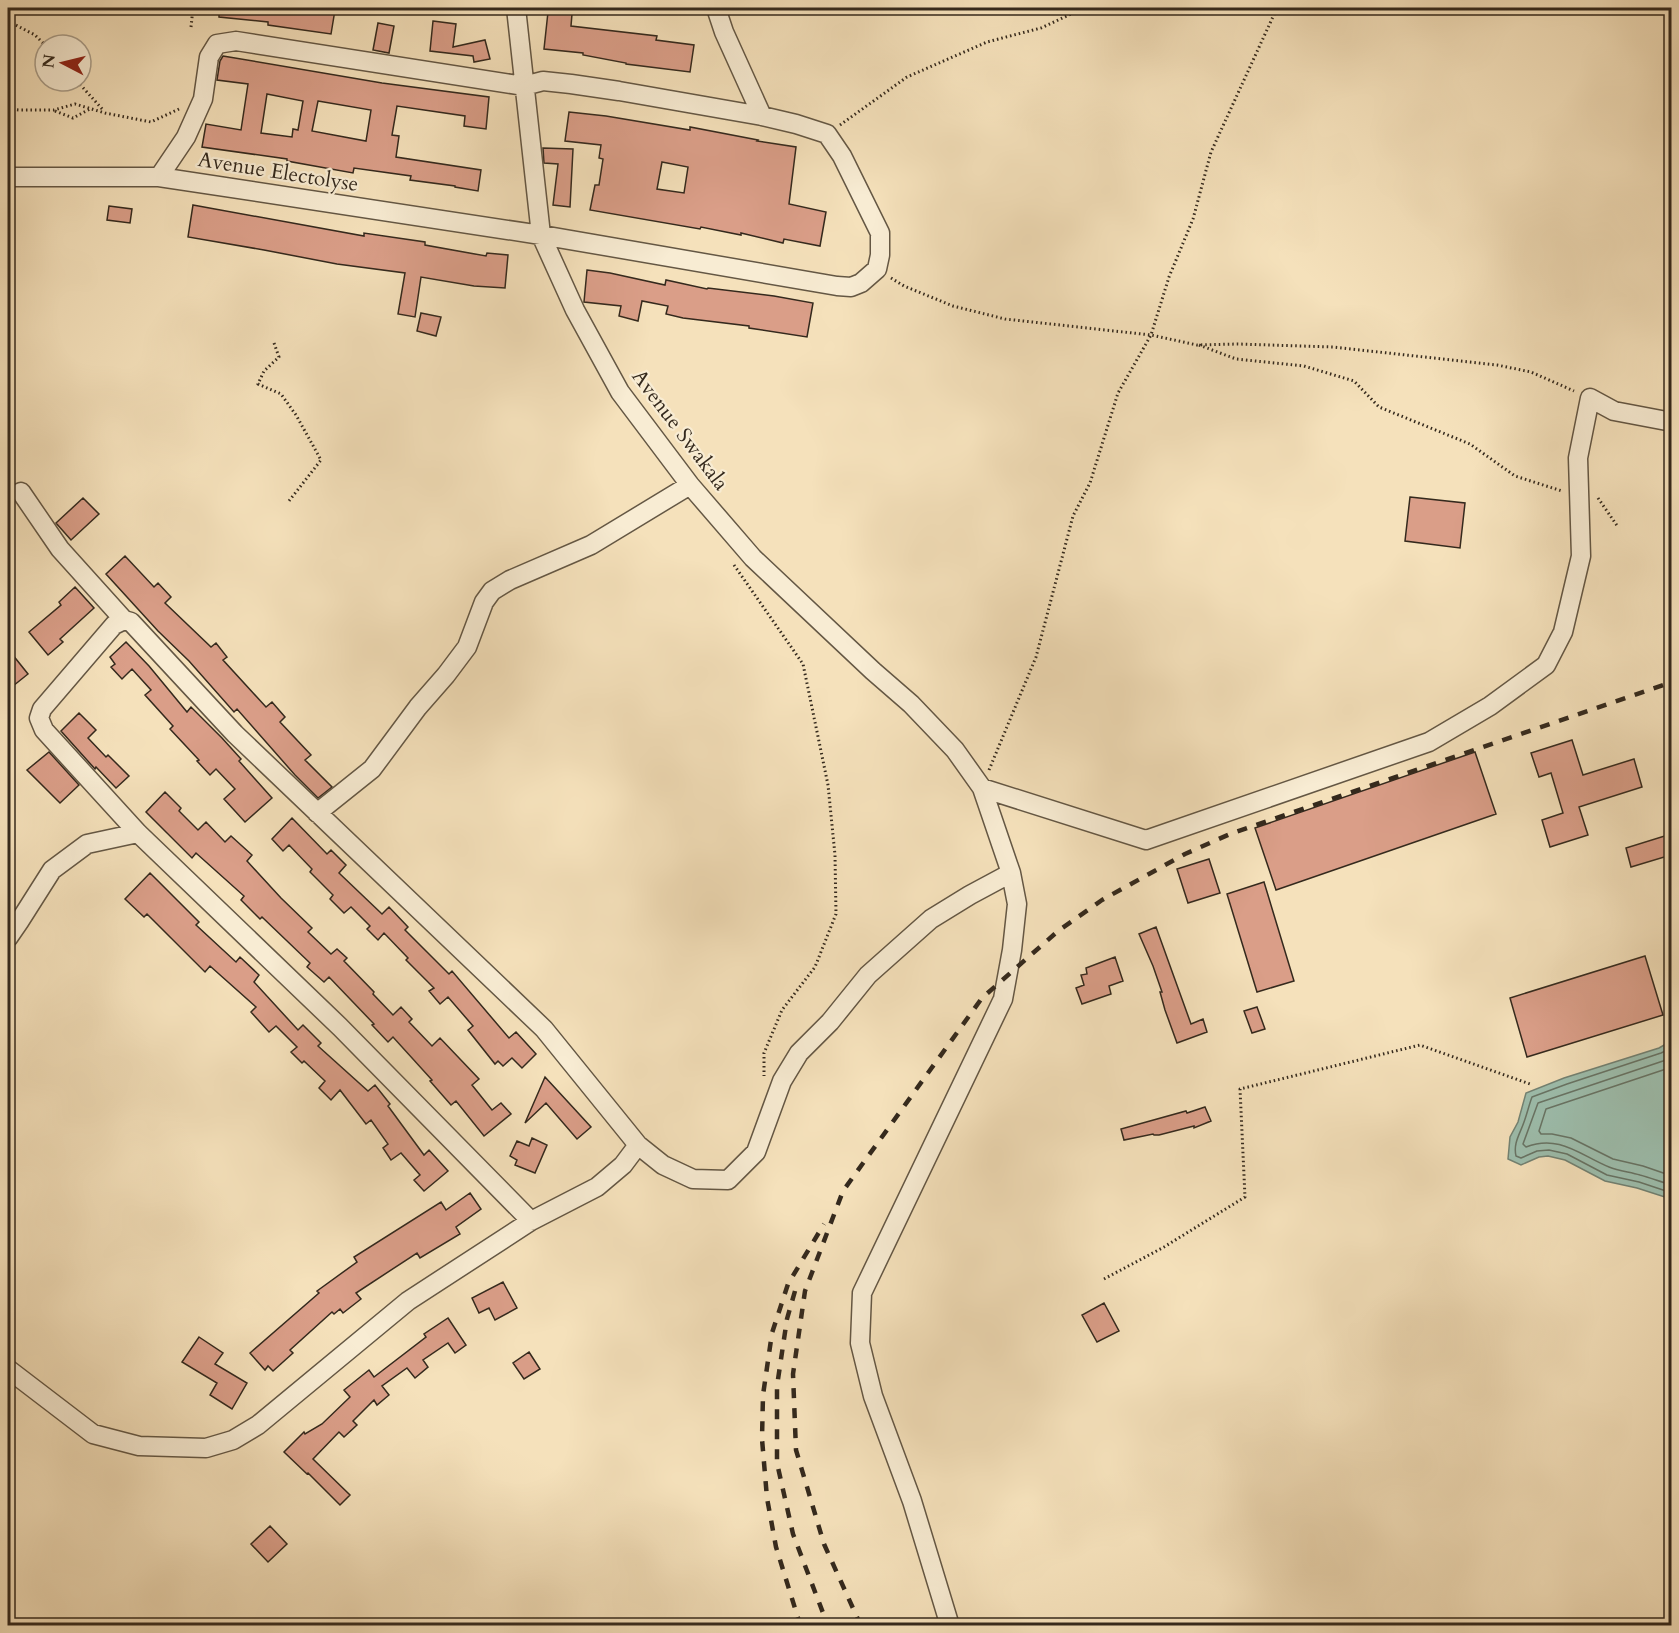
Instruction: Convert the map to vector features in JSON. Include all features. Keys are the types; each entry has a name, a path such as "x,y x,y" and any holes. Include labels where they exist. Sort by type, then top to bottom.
{"street":[{"name":"Avenue Swakala","path":"516,8 541,235 575,310 620,392 690,485 753,558 911,704 955,750 981,788 1011,873 1017,904 1003,999 862,1293 860,1343 873,1396 912,1501 950,1626"},
{"path":"717,8 724,33 762,116"},
{"path":"159,177 186,137 203,99 209,57 217,44 236,41 524,86 543,81 571,84 762,116 827,134 842,156 880,233 880,255 877,269"},
{"name":"Avenue Electolyse","path":"8,177 159,177 541,235 837,286 851,287 861,284 877,269"},
{"path":"981,788 1146,840 1430,742 1490,706 1546,665 1563,632 1581,556 1578,458 1590,398 1614,411 1671,422"},
{"path":"317,813 372,769 467,647 484,602 492,591 510,580 591,545 690,485"},
{"path":"21,492 60,549 124,620 131,622 235,734 544,1029 638,1145 663,1165 693,1179 728,1180 756,1152 782,1081 799,1053 830,1022 868,975 931,919 970,894 1011,873"},
{"path":"124,620 114,625 42,709 39,718 44,730 138,833 340,1028 531,1221"},
{"path":"8,938 51,870 87,844 138,833"},
{"path":"8,1369 93,1434 139,1446 177,1449 206,1448 233,1440 258,1425 408,1301 531,1221 597,1187 623,1165 638,1145"}],"path":[{"path":"191,27 193,8"},
{"path":"827,134 907,77 987,42 1041,28 1084,8"},
{"path":"981,788 1036,657 1073,516 1090,483 1118,393 1151,334 1169,277 1193,219 1211,152 1277,8"},
{"path":"8,21 33,34"},
{"path":"88,93 105,113"},
{"path":"8,109 54,110 75,104 105,113 152,122 203,99"},
{"path":"54,110 73,118 91,108"},
{"path":"877,269 904,286 953,306 1005,319 1151,334 1197,345 1236,359 1304,366 1354,381 1379,407 1470,444 1515,476 1580,497 1595,494 1618,526"},
{"path":"274,343 279,357 264,371 258,384 281,394 296,415 321,460 289,501"},
{"path":"1197,345 1334,347 1497,365 1531,372 1590,398"},
{"path":"728,556 803,664 828,785 835,855 836,914 815,967 782,1010 765,1053 764,1076"},
{"path":"1104,1279 1164,1247 1245,1197 1239,1089 1420,1045 1530,1084"}],"water":[{"path":"1671,1041 1671,1199 1605,1181 1565,1160 1548,1156 1539,1157 1521,1165 1508,1159 1510,1137 1518,1122 1526,1093 1564,1078 1659,1048"}],"building":[{"path":"219,8 335,10 331,34 268,25 268,22 219,17"},
{"path":"548,12 572,14 571,26 657,36 656,40 694,45 690,72 626,64 583,55 583,53 544,49"},
{"path":"433,21 456,24 453,47 485,40 490,59 474,62 473,56 430,51"},
{"path":"378,23 394,26 389,53 373,50"},
{"path":"223,56 382,83 489,97 486,129 464,126 465,116 397,106 392,135 399,136 396,157 481,170 478,191 410,180 411,176 354,168 353,173 287,161 287,159 202,147 206,124 241,130 248,84 217,80","holes":["267,94 303,101 298,130 293,129 292,137 261,133","318,101 371,110 366,141 312,131"]},
{"path":"569,112 690,130 690,127 796,147 789,204 826,212 820,246 784,239 783,243 741,233 741,235 701,227 700,229 590,210 595,185 599,185 603,159 599,158 601,145 565,141","holes":["662,162 688,167 684,193 657,189"]},
{"path":"543,148 573,149 570,207 553,205 558,164 544,163"},
{"path":"193,205 364,236 364,233 425,242 425,245 486,256 487,253 508,255 505,288 474,286 421,277 415,317 398,314 405,273 337,264 188,237"},
{"path":"109,206 132,209 130,223 107,220"},
{"path":"587,270 665,285 666,280 707,289 774,296 813,303 807,337 749,328 749,326 683,318 666,314 668,306 642,301 638,321 619,316 621,306 584,302"},
{"path":"421,313 441,317 436,336 417,331"},
{"path":"1410,497 1465,503 1460,548 1405,541"},
{"path":"83,498 99,514 71,540 56,523"},
{"path":"125,556 154,587 158,583 171,597 165,603 211,647 216,643 227,657 223,660 266,707 272,702 285,717 280,722 311,755 305,760 332,787 318,798 237,709 234,712 106,574"},
{"path":"75,587 94,608 60,639 63,642 48,655 29,632 61,605 59,602"},
{"path":"126,642 187,712 191,707 222,738 272,798 245,822 224,799 235,789 216,769 210,775 197,761 199,760 170,729 173,726 145,695 151,690 132,669 122,679 111,667 115,664 110,657"},
{"path":"8,649 28,674 8,690"},
{"path":"79,713 96,730 88,738 129,776 116,788 96,767 95,769 61,731"},
{"path":"1572,740 1583,775 1634,759 1642,787 1579,807 1588,835 1550,847 1542,820 1563,813 1551,773 1539,777 1531,753"},
{"path":"49,752 79,785 60,803 27,770"},
{"path":"1475,752 1496,814 1276,890 1255,828"},
{"path":"165,792 181,808 179,811 198,830 206,822 225,842 231,836 252,855 247,861 312,928 308,932 331,954 337,949 347,958 344,961 393,1015 401,1007 412,1019 409,1022 432,1046 440,1038 479,1079 472,1085 492,1110 501,1103 511,1114 484,1136 456,1101 451,1105 393,1037 388,1042 329,977 324,982 307,967 310,963 241,900 244,896 196,853 192,858 146,812"},
{"path":"292,818 327,854 331,850 346,865 339,873 382,914 389,907 408,927 405,930 449,974 452,971 509,1038 516,1032 536,1054 522,1068 512,1058 503,1066 498,1061 495,1064 468,1030 473,1026 448,997 440,1004 429,991 434,988 406,960 408,958 384,933 378,940 367,929 370,926 351,907 344,913 330,899 333,895 310,872 312,869 289,845 283,851 272,839"},
{"path":"1671,834 1671,855 1631,867 1626,848"},
{"path":"1209,859 1220,893 1188,903 1177,869"},
{"path":"150,873 199,922 196,925 236,962 240,957 259,975 254,982 298,1030 303,1025 321,1043 318,1046 368,1091 375,1085 424,1155 429,1150 448,1171 424,1191 414,1180 420,1175 401,1153 391,1160 383,1148 388,1144 371,1120 366,1124 340,1090 331,1100 319,1088 325,1081 291,1052 297,1047 276,1026 269,1032 251,1012 256,1007 210,966 205,972 147,914 144,917 125,899"},
{"path":"1264,882 1294,981 1257,992 1227,894"},
{"path":"1156,927 1191,1024 1203,1019 1207,1032 1177,1043 1153,966 1139,934"},
{"path":"1645,956 1663,1015 1527,1057 1510,998"},
{"path":"1115,957 1123,981 1109,986 1111,994 1082,1004 1076,988 1084,985 1081,975 1087,974 1086,968"},
{"path":"1257,1007 1265,1029 1252,1033 1244,1011"},
{"path":"545,1077 591,1127 577,1139 546,1103 525,1123"},
{"path":"1205,1107 1211,1121 1194,1128 1194,1126 1159,1135 1153,1134 1124,1140 1121,1129"},
{"path":"532,1138 547,1145 535,1173 515,1165 517,1160 510,1156 517,1141 529,1146"},
{"path":"470,1193 481,1209 456,1227 460,1234 420,1258 417,1253 356,1293 361,1299 343,1313 340,1309 334,1314 332,1312 290,1350 293,1353 273,1371 268,1366 265,1370 250,1353 319,1293 317,1291 357,1262 354,1257 441,1202 446,1210"},
{"path":"503,1282 517,1308 495,1320 489,1308 479,1313 472,1298"},
{"path":"1104,1303 1119,1331 1097,1342 1082,1315"},
{"path":"448,1318 466,1345 455,1353 448,1343 423,1360 428,1367 415,1378 407,1368 382,1386 389,1395 377,1405 374,1400 353,1421 357,1425 344,1437 339,1432 313,1459 350,1495 340,1505 284,1452 304,1432 305,1434 322,1424 350,1397 344,1390 369,1370 374,1377 426,1337 424,1334"},
{"path":"199,1337 223,1353 215,1364 247,1383 232,1409 210,1395 217,1383 182,1362"},
{"path":"529,1352 540,1369 524,1379 513,1363"},
{"path":"270,1526 287,1544 268,1562 251,1544"}],"railway":[{"path":"861,1626 824,1544 796,1450 793,1374 805,1291 843,1191 982,998 1058,931 1102,900 1185,854 1230,834 1672,682"},
{"path":"802,1626 776,1547 767,1498 762,1439 763,1395 772,1333 788,1284 824,1224"},
{"path":"795,1291 787,1319 777,1386 777,1463 793,1534 828,1626"}]}
